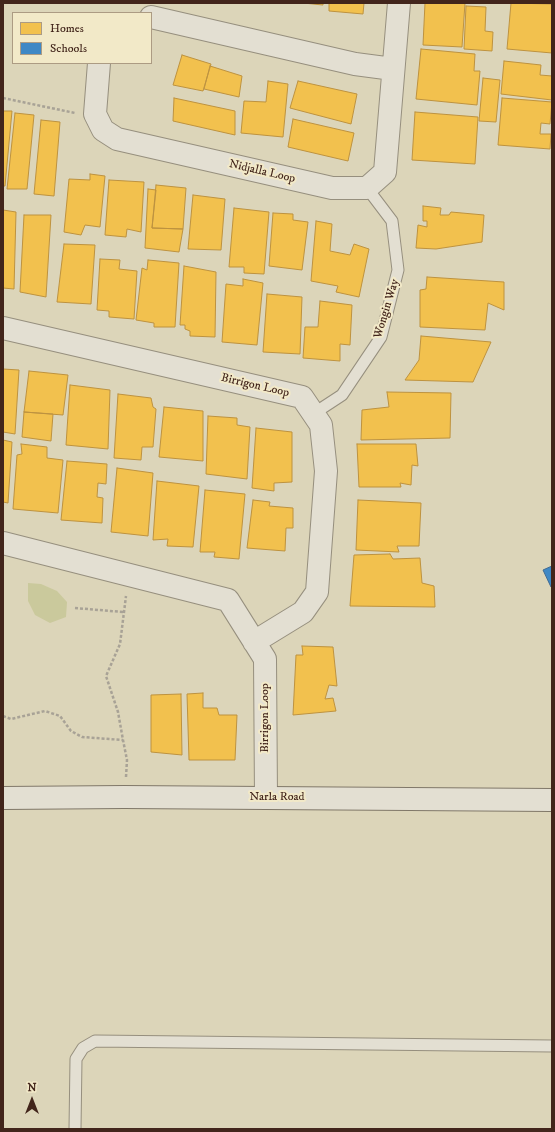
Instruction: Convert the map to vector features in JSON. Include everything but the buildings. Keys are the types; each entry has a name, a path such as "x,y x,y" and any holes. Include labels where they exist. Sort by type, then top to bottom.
{"street":[{"path":"367,188 385,172 399,3"},
{"path":"152,17 355,64 393,69"},
{"path":"95,114 100,64"},
{"name":"Nidjalla Loop","path":"95,114 103,130 117,139 332,188 367,188"},
{"name":"Birrigon Loop","path":"3,328 302,398 321,425 326,471 317,592 304,612 254,642"},
{"name":"Birrigon Loop","path":"3,543 228,600 265,659 266,798"},
{"name":"Narla Road","path":"3,798 124,797 552,800"}],"lane":[{"name":"Wongin Way","path":"313,414 342,395 381,337 398,270 392,220 367,188"},
{"path":"75,1129 76,1059 83,1048 94,1041 552,1046"}],"path":[{"path":"3,98 82,115 95,114"},
{"path":"124,797 127,760 118,712 106,676 120,644 123,612 130,575"},
{"path":"75,608 123,612"},
{"path":"3,716 11,719 45,711 60,716 71,731 82,737 123,740"}],"green space":[{"path":"28,583 41,584 57,591 67,602 66,617 50,623 35,615 28,601"}]}
